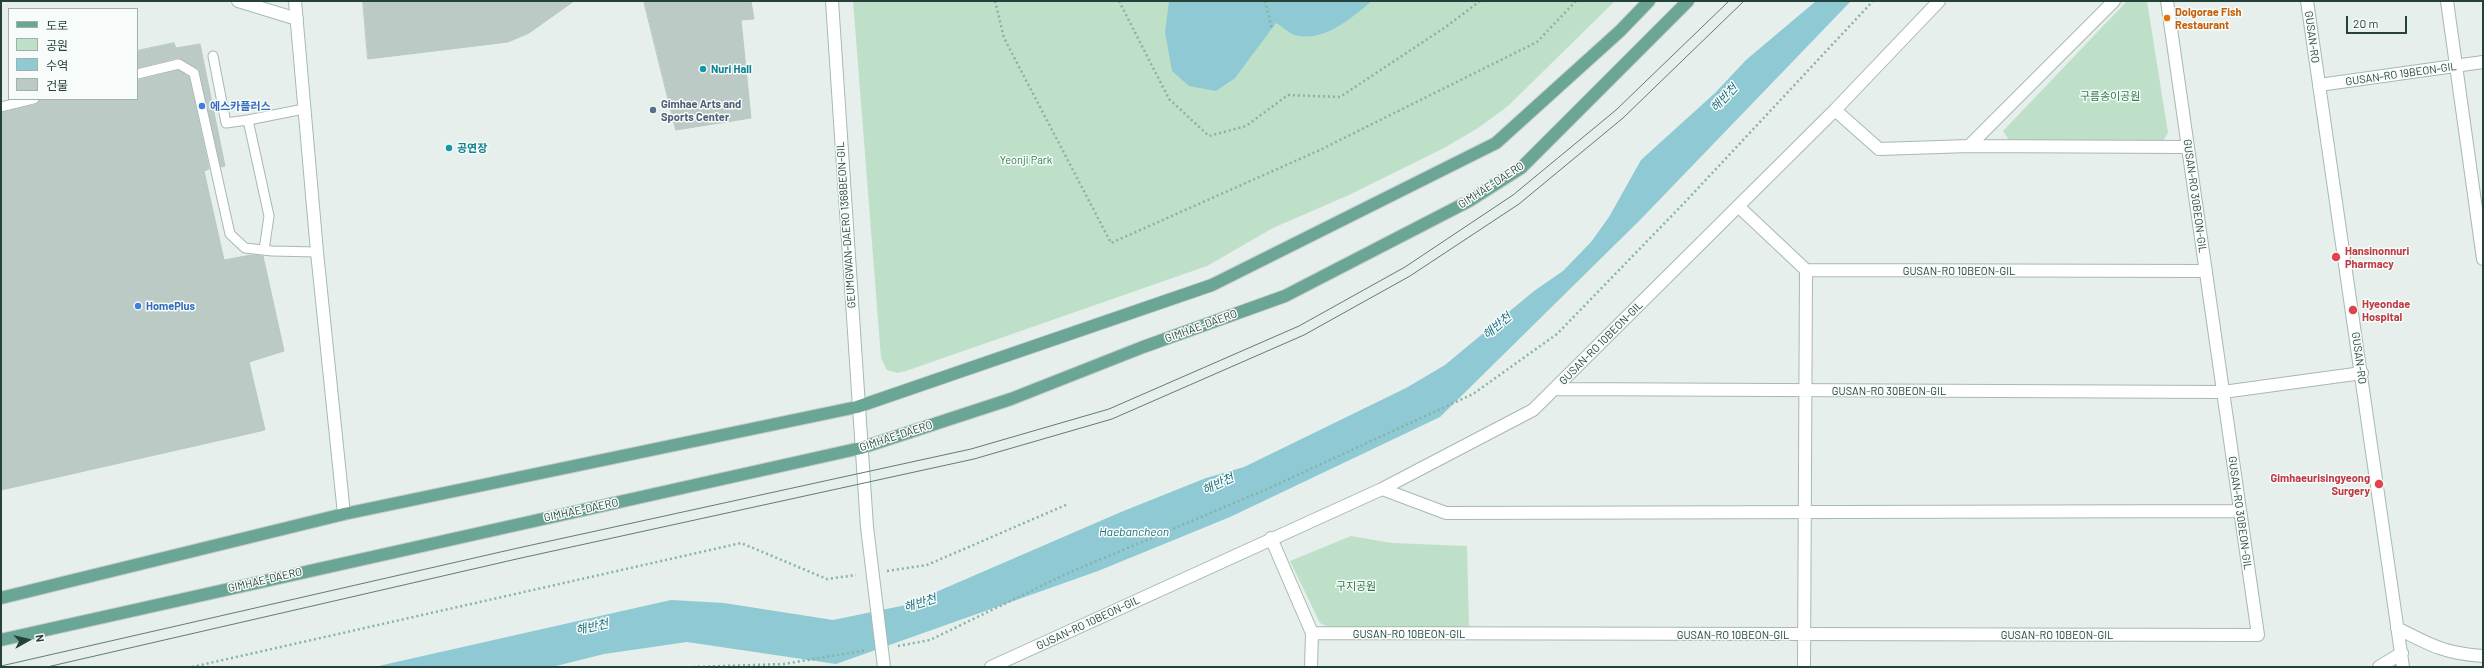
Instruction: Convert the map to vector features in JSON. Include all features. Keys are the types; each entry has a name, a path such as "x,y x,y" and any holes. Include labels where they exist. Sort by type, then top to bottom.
{"main road":[{"path":"1,598 344,514 857,406 1212,285 1496,143 1620,31 1649,1"},
{"name":"GIMHAE-DAERO","path":"1,640 861,448 1011,399 1143,347 1285,296 1469,201 1521,168 1688,1"}],"street":[{"path":"238,1 297,18"},
{"path":"295,1 317,252 344,514"},
{"name":"GEUMGWAN-DAERO 1368BEON-GIL","path":"832,1 857,406 867,527 884,667"},
{"name":"GUSAN-RO 10BEON-GIL","path":"991,667 1271,538 1382,490 1533,410 1835,110 1939,1"},
{"path":"1969,146 2114,1"},
{"name":"GUSAN-RO 30BEON-GIL","path":"2167,1 2258,635"},
{"name":"GUSAN-RO","path":"2307,1 2362,373 2403,667"},
{"path":"2447,1 2455,66 2478,195 2483,259"},
{"name":"GUSAN-RO 19BEON-GIL","path":"2319,85 2483,62"},
{"path":"1835,110 1879,149 1969,146 2188,147"},
{"path":"1738,206 1806,270 1804,390 1804,667"},
{"name":"GUSAN-RO 10BEON-GIL","path":"1806,270 2206,271"},
{"name":"GUSAN-RO 30BEON-GIL","path":"1556,388 2223,392 2362,373"},
{"path":"1382,490 1446,514 2240,511"},
{"path":"1271,538 1312,633 1311,667"},
{"path":"2397,628 2441,650 2459,654 2483,656"},
{"name":"GUSAN-RO 10BEON-GIL","path":"1312,633 1804,636 2258,635"},
{"path":"2379,667 2402,653"}],"lane":[{"path":"213,56 226,123 304,109"},
{"path":"138,74 179,64 194,73 230,234 246,248 317,252"},
{"path":"1,107 30,100"},
{"path":"248,120 269,216 264,250"}],"path":[{"path":"995,1 1004,38 1111,243 1320,150 1537,42 1576,1"},
{"path":"1118,1 1169,99 1209,136 1246,126 1288,95 1340,97 1447,26 1480,1"},
{"path":"1265,1 1272,29"},
{"path":"892,647 930,640 1066,574 1265,490 1474,394 1557,334 1687,200 1873,1"},
{"path":"881,572 927,565 1068,504"},
{"path":"192,667 741,543 827,579 858,575"},
{"path":"693,667 784,664 868,650"}],"green space":[{"name":"Yeonji Park","path":"853,1 1615,1 1508,106 1478,128 1444,148 1349,195 1273,228 1207,266 897,373 887,370 881,358"},
{"name":"구름송이공원","path":"2127,1 2147,1 2168,133 2157,150 2011,143 2003,131"},
{"name":"구지공원","path":"1351,536 1392,543 1467,546 1469,626 1344,635 1320,623 1290,561"}],"water":[{"path":"1169,1 1372,1 1346,21 1327,32 1316,35 1306,37 1295,35 1276,23 1235,78 1216,91 1189,86 1172,71 1165,32"},
{"name":"Haebancheon","path":"1816,1 1851,1 1641,219 1440,417 1230,517 1098,571 836,664 687,642 604,654 552,667 374,667 671,600 724,603 833,620 906,605 1121,512 1206,478 1244,467 1406,388 1445,365 1534,291 1563,271 1591,242 1609,217 1641,160 1715,93 1746,60"}],"building":[{"path":"363,1 574,1 529,33 508,42 368,59"},
{"name":"Nuri Hall","path":"644,1 751,1 754,19 741,20 751,118 676,130"},
{"path":"174,43 176,48 200,44 225,166 221,167 199,69 178,58 138,68 138,51"},
{"name":"HomePlus","path":"178,70 189,77 209,169 204,171 224,260 251,255 263,256 284,351 249,362 265,430 1,490 1,113 35,105 39,100 138,100 138,80"}],"tram line":[{"path":"1,666 518,548 971,449 1109,409 1299,326 1405,267 1513,195 1616,110 1729,1"},
{"path":"47,667 521,558 974,459 1112,419 1304,335 1410,276 1519,204 1623,118 1744,1"}],"place":[{"name":"Dolgorae Fish Restaurant","path":"2167,18"},
{"name":"Nuri Hall","path":"703,69"},
{"name":"에스카플러스","path":"202,106"},
{"name":"Gimhae Arts and Sports Center","path":"653,110"},
{"name":"공연장","path":"449,148"},
{"name":"Hansinonnuri Pharmacy","path":"2336,257"},
{"name":"HomePlus","path":"138,306"},
{"name":"Hyeondae Hospital","path":"2353,310"},
{"name":"Gimhaeurisingyeong Surgery","path":"2379,484"}],"water label":[{"name":"해반천","path":"1724,98"},
{"name":"해반천","path":"1497,326"},
{"name":"해반천","path":"1218,484"},
{"name":"해반천","path":"920,603"},
{"name":"해반천","path":"592,627"}]}
